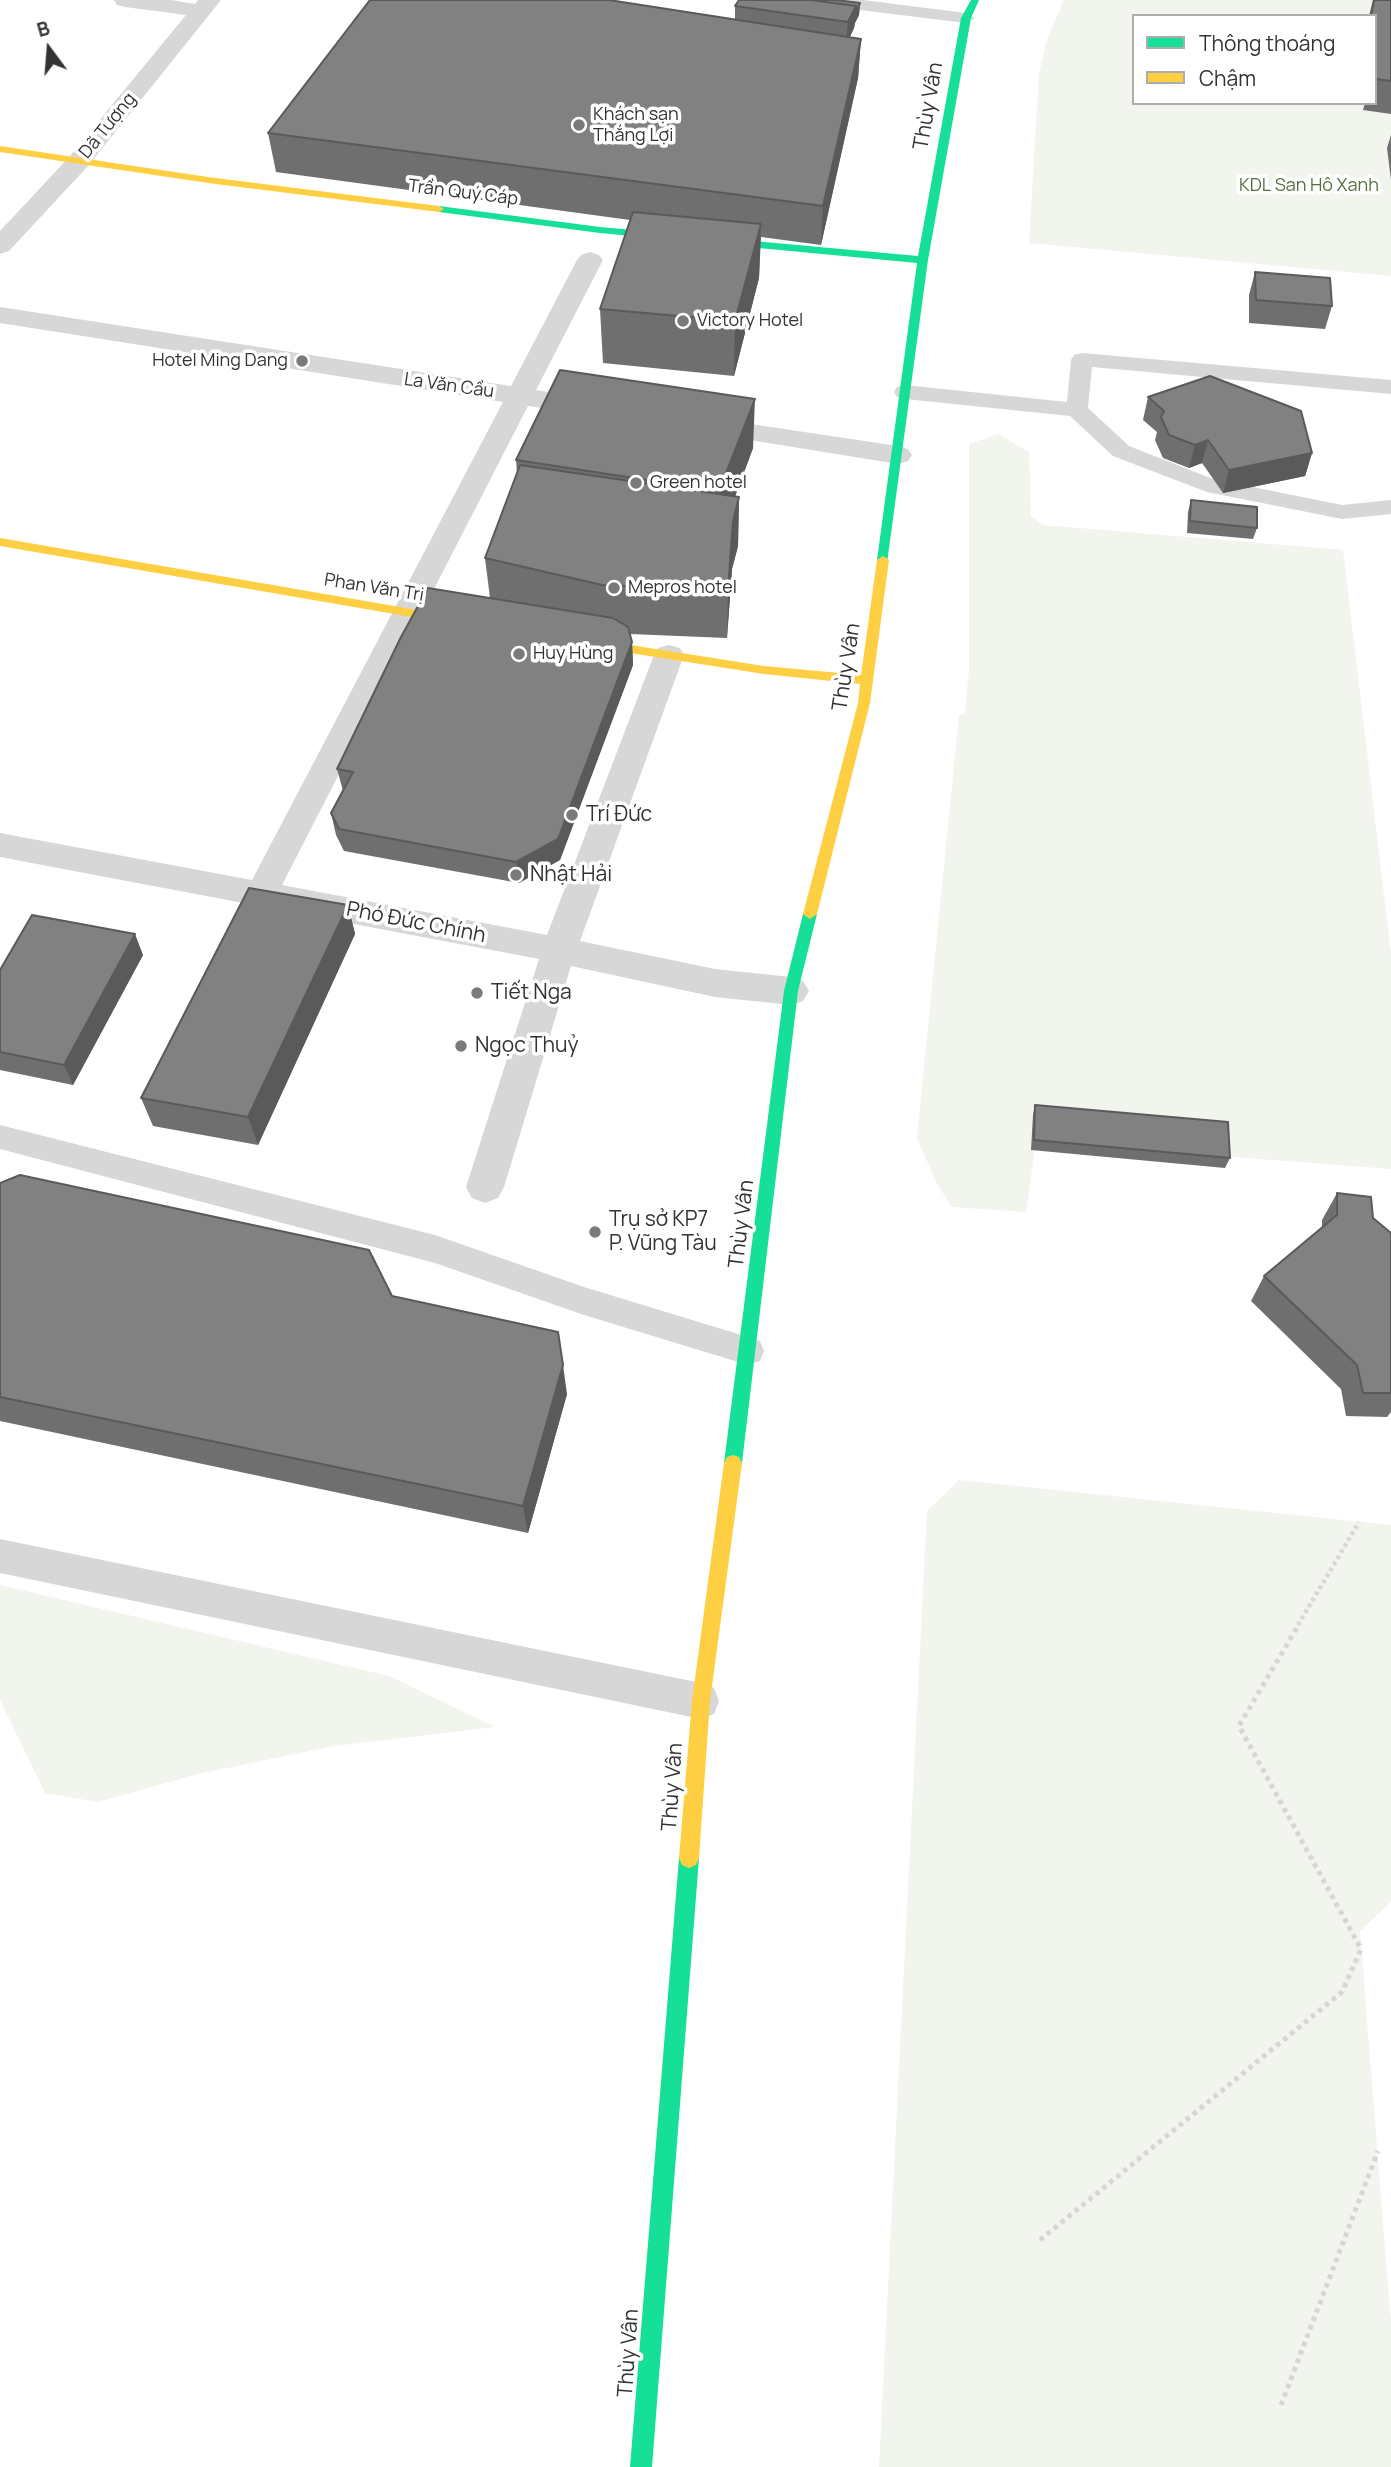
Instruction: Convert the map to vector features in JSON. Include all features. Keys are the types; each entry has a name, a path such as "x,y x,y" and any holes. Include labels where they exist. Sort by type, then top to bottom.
{"main road":[{"name":"Thùy Vân","path":"641,2467 701,1701 748,1351 791,991 868,680 923,260 966,18 975,0"},
{"name":"Trần Quý Cáp","path":"0,149 600,230 923,260"},
{"name":"Phan Văn Trị","path":"0,542 476,624"},
{"path":"559,638 764,670 868,680"}],"street":[{"path":"125,0 206,6"},
{"name":"Dã Tượng","path":"0,246 79,161 206,6"},
{"path":"261,894 590,260"},
{"name":"La Văn Cầu","path":"0,315 615,411"},
{"path":"682,422 898,455"},
{"path":"485,1187 559,950 669,656"},
{"name":"Phó Đức Chính","path":"0,845 559,950 715,983 791,991"}],"lane":[{"path":"819,0 966,18"},
{"path":"1077,410 1082,360 1391,387"},
{"path":"905,392 1077,410 1121,450 1207,485 1342,512 1391,507"},
{"path":"0,1137 435,1249 584,1301 748,1351"},
{"path":"0,1556 701,1701"}],"path":[{"path":"1040,2239 1342,1992 1361,1949 1239,1726 1359,1522"},
{"path":"1281,2405 1378,2151"}],"green space":[{"name":"KDL San Hô Xanh","path":"1064,0 1391,0 1391,276 1029,243 1039,74 1047,39"},
{"path":"998,434 1029,452 1031,516 1043,525 1343,550 1391,954 1391,1169 1036,1142 1026,1212 952,1207 937,1184 917,1138 959,715 965,713 969,669 969,444"},
{"path":"959,1480 1391,1525 1391,1902 1360,1931 1391,2325 1391,2467 879,2467 927,1511"},
{"path":"0,1585 389,1676 495,1727 334,1746 198,1774 98,1802 45,1793 0,1700"}],"building":[{"name":"Khách sạn Thắng Lợi","path":"370,0 609,0 861,39 823,206 268,133"},
{"path":"739,0 812,0 856,6 848,22 735,6"},
{"path":"811,0 860,3 856,12 856,6"},
{"path":"1374,0 1391,0 1391,81 1377,79 1377,14 1371,14"},
{"path":"633,212 761,224 735,321 600,309"},
{"path":"1255,272 1330,278 1332,306 1256,300"},
{"path":"560,370 755,399 719,491 516,460"},
{"path":"1210,376 1301,411 1312,453 1229,470 1208,440 1195,445 1169,435 1161,417 1164,411 1148,397"},
{"path":"520,465 739,497 733,521 728,590 602,585 485,558"},
{"path":"1191,500 1257,507 1257,528 1190,521"},
{"path":"428,588 613,618 628,627 632,642 558,839 516,862 339,829 331,813 353,772 337,769 401,637"},
{"path":"249,888 348,905 248,1117 141,1098"},
{"path":"32,915 135,934 64,1065 0,1052 0,970"},
{"path":"1035,1105 1228,1122 1230,1158 1034,1140"},
{"path":"20,1175 369,1250 392,1296 558,1332 563,1365 523,1506 0,1397 0,1183"},
{"path":"1337,1193 1371,1197 1373,1218 1391,1233 1391,1393 1363,1393 1357,1365 1264,1276 1337,1215"}],"traffic: fast":[{"path":"883,560 923,260 966,18 975,0"},
{"path":"439,209 600,230 923,260"},
{"path":"733,1463 791,991 810,914"},
{"path":"641,2467 689,1858"}],"traffic: slow":[{"path":"0,149 208,180 439,209"},
{"path":"0,542 464,622"},
{"path":"810,914 864,703 883,560"},
{"path":"579,641 764,670 868,680"},
{"path":"689,1858 701,1701 733,1463"}],"place":[{"name":"Khách sạn Thắng Lợi","path":"579,125"},
{"name":"Victory Hotel","path":"683,321"},
{"name":"Hotel Ming Dang","path":"302,361"},
{"name":"Green hotel","path":"636,483"},
{"name":"Mepros hotel","path":"614,588"},
{"name":"Huy Hùng","path":"519,654"},
{"name":"Trí Đức","path":"572,815"},
{"name":"Nhật Hải","path":"516,875"},
{"name":"Tiết Nga","path":"477,993"},
{"name":"Ngọc Thuỷ","path":"461,1046"},
{"name":"Trụ sở KP7 P. Vũng Tàu","path":"595,1232"}]}
